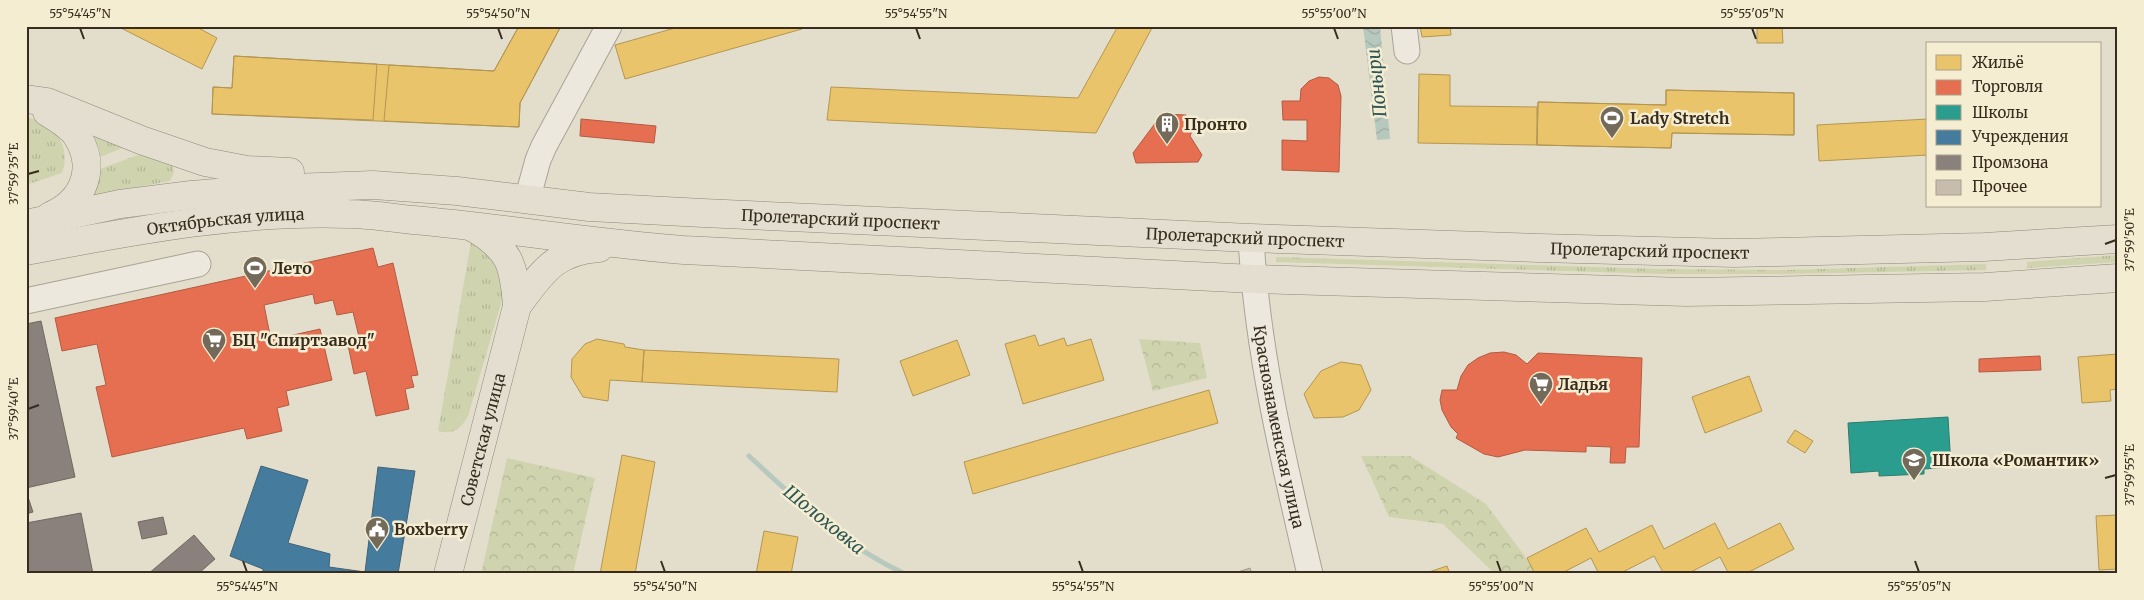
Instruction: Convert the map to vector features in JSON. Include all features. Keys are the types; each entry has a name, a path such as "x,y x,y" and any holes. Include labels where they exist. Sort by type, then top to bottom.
{"main road":[{"path":"26,99 46,102 141,140 205,162 247,170 335,174 373,185"},
{"path":"26,107 44,110 63,121 75,134 85,154 86,169 82,189 66,209 26,224"},
{"name":"Пролетарский проспект","path":"373,185 457,191 589,207 674,212 1251,238 1734,253 1984,247 2118,239"},
{"name":"Октябрьская улица","path":"26,224 120,204 191,195 265,189 373,185"},
{"name":"Октябрьская улица","path":"26,251 127,231 270,215 349,214 469,225"},
{"path":"469,225 633,246 1253,279 1686,292 1985,287 2118,278"},
{"path":"469,225 492,238 509,260 514,272 517,306"},
{"path":"517,306 545,269 566,255 592,248 633,246"},
{"path":"1984,247 1994,254 2000,266 1996,279 1985,287"},
{"name":"Советская улица","path":"448,574 517,306"}],"street":[{"path":"527,200 538,160 609,26"},
{"path":"1404,26 1407,51"},
{"name":"Краснознаменская улица","path":"1251,238 1253,279 1265,366 1281,449 1310,574"},
{"path":"26,301 198,264"}],"green space":[{"path":"26,117 45,124 52,130 58,137 65,153 62,173 26,185"},
{"path":"92,129 130,145 100,157"},
{"path":"143,153 172,164 174,172 170,181 95,195 93,192 100,169"},
{"path":"471,242 488,251 497,263 502,278 503,297 468,416 456,430 443,432 438,431"},
{"path":"2118,255 2118,262 2027,268 2027,262"},
{"path":"1276,257 1659,269 1786,270 1986,264 1986,270 1786,274 1658,274 1276,262"},
{"path":"1139,339 1200,343 1207,378 1153,391"},
{"path":"1361,456 1410,456 1486,504 1538,574 1495,574 1443,524 1389,517"},
{"path":"507,458 595,478 573,574 481,574"}],"water":[{"name":"Поныри","path":"1363,26 1380,26 1390,139 1377,140"}],"building: Жильё":[{"path":"117,26 195,26 217,38 202,69"},
{"path":"519,26 561,26 520,103 519,127 384,121 389,65 494,71"},
{"path":"519,26 561,26 520,103 519,127 212,114 213,87 232,88 234,56 494,71"},
{"path":"682,26 801,26 802,29 625,79 615,45"},
{"path":"1118,26 1153,26 1096,133 827,120 831,87 1078,98"},
{"path":"1420,26 1450,26 1451,35 1422,37"},
{"path":"1757,26 1782,26 1783,43 1757,43"},
{"path":"234,56 377,64 373,120 212,114 213,87 232,88"},
{"path":"1419,74 1450,75 1450,106 1537,107 1537,145 1418,143"},
{"path":"1666,90 1794,93 1794,135 1672,133 1671,148 1537,145 1538,102 1666,105"},
{"path":"1666,90 1794,93 1794,135 1672,133 1671,148 1537,145 1538,102 1666,105"},
{"path":"1926,119 1926,155 1819,161 1817,125"},
{"path":"1035,335 1039,346 1064,338 1067,346 1091,339 1104,380 1023,404 1005,344"},
{"path":"597,339 644,350 642,382 610,380 608,401 583,397 571,377 572,359 585,344"},
{"path":"957,340 970,375 913,396 900,361"},
{"path":"644,350 839,359 837,392 642,382"},
{"path":"2118,354 2118,389 2110,390 2111,401 2082,403 2078,357"},
{"path":"1341,362 1361,365 1371,390 1359,410 1343,417 1314,418 1304,394 1321,371"},
{"path":"1749,376 1762,411 1705,433 1692,397"},
{"path":"1209,390 1218,423 973,494 964,462"},
{"path":"1795,430 1813,441 1805,453 1787,442"},
{"path":"622,455 655,462 635,574 600,574"},
{"path":"2118,515 2118,569 2099,570 2096,516"},
{"path":"1715,523 1728,549 1780,523 1794,549 1745,574 1729,574 1720,557 1687,574 1664,574 1654,556 1619,574 1599,574 1591,558 1560,574 1535,574 1527,558 1586,528 1599,552 1652,525 1664,549"},
{"path":"764,531 798,537 791,574 756,574"},
{"path":"1447,566 1450,574 1423,574"}],"building: Торговля":[{"path":"1319,77 1329,78 1338,85 1341,96 1339,172 1282,170 1282,140 1307,141 1307,120 1283,120 1282,101 1300,101 1301,89 1309,81"},
{"name":"Пронто","path":"1162,114 1186,115 1192,131 1190,136 1202,155 1198,162 1136,163 1133,153"},
{"path":"581,119 656,126 654,143 580,136"},
{"name":"БЦ \"Спиртзавод\"","path":"373,248 378,267 393,263 418,375 411,376 414,387 405,389 409,409 376,416 366,371 354,374 347,340 359,337 353,312 337,315 333,300 315,304 313,294 264,305 271,340 320,329 332,380 286,391 289,405 277,408 282,431 247,439 244,428 112,457 96,387 106,385 97,344 62,351 55,318"},
{"name":"Ладья","path":"1504,352 1516,355 1527,364 1538,353 1642,358 1639,447 1626,447 1625,463 1610,463 1611,447 1586,446 1586,452 1525,450 1498,457 1484,454 1456,438 1458,434 1451,427 1442,410 1440,400 1442,390 1457,390 1461,376 1468,365 1478,358 1490,353"},
{"path":"2040,356 2041,370 1979,372 1979,359"}],"building: Школы":[{"path":"1948,417 1951,467 1924,469 1924,474 1879,476 1879,471 1851,473 1848,423"}],"building: Учреждения":[{"path":"261,466 308,480 288,543 330,554 329,567 365,572 378,467 415,471 398,574 263,574 263,569 230,556"}],"building: Промзона":[{"path":"41,321 75,477 26,488 26,324"},
{"path":"26,491 33,512 26,514"},
{"path":"81,513 93,574 29,574 26,559 26,523"},
{"path":"163,517 167,534 142,539 138,522"},
{"path":"194,535 215,559 198,574 148,574"}],"building: Прочее":[{"path":"1250,568 1252,574 1232,574"}],"waterway":[{"name":"Шолоховка","path":"749,456 822,521 862,550 905,574"}],"place":[{"name":"Lady Stretch","path":"1612,139"},
{"name":"Пронто","path":"1167,145"},
{"name":"Лето","path":"255,289"},
{"name":"БЦ \"Спиртзавод\"","path":"214,361"},
{"name":"Ладья","path":"1541,405"},
{"name":"Школа «Романтик»","path":"1914,481"},
{"name":"Boxberry","path":"377,550"}]}
